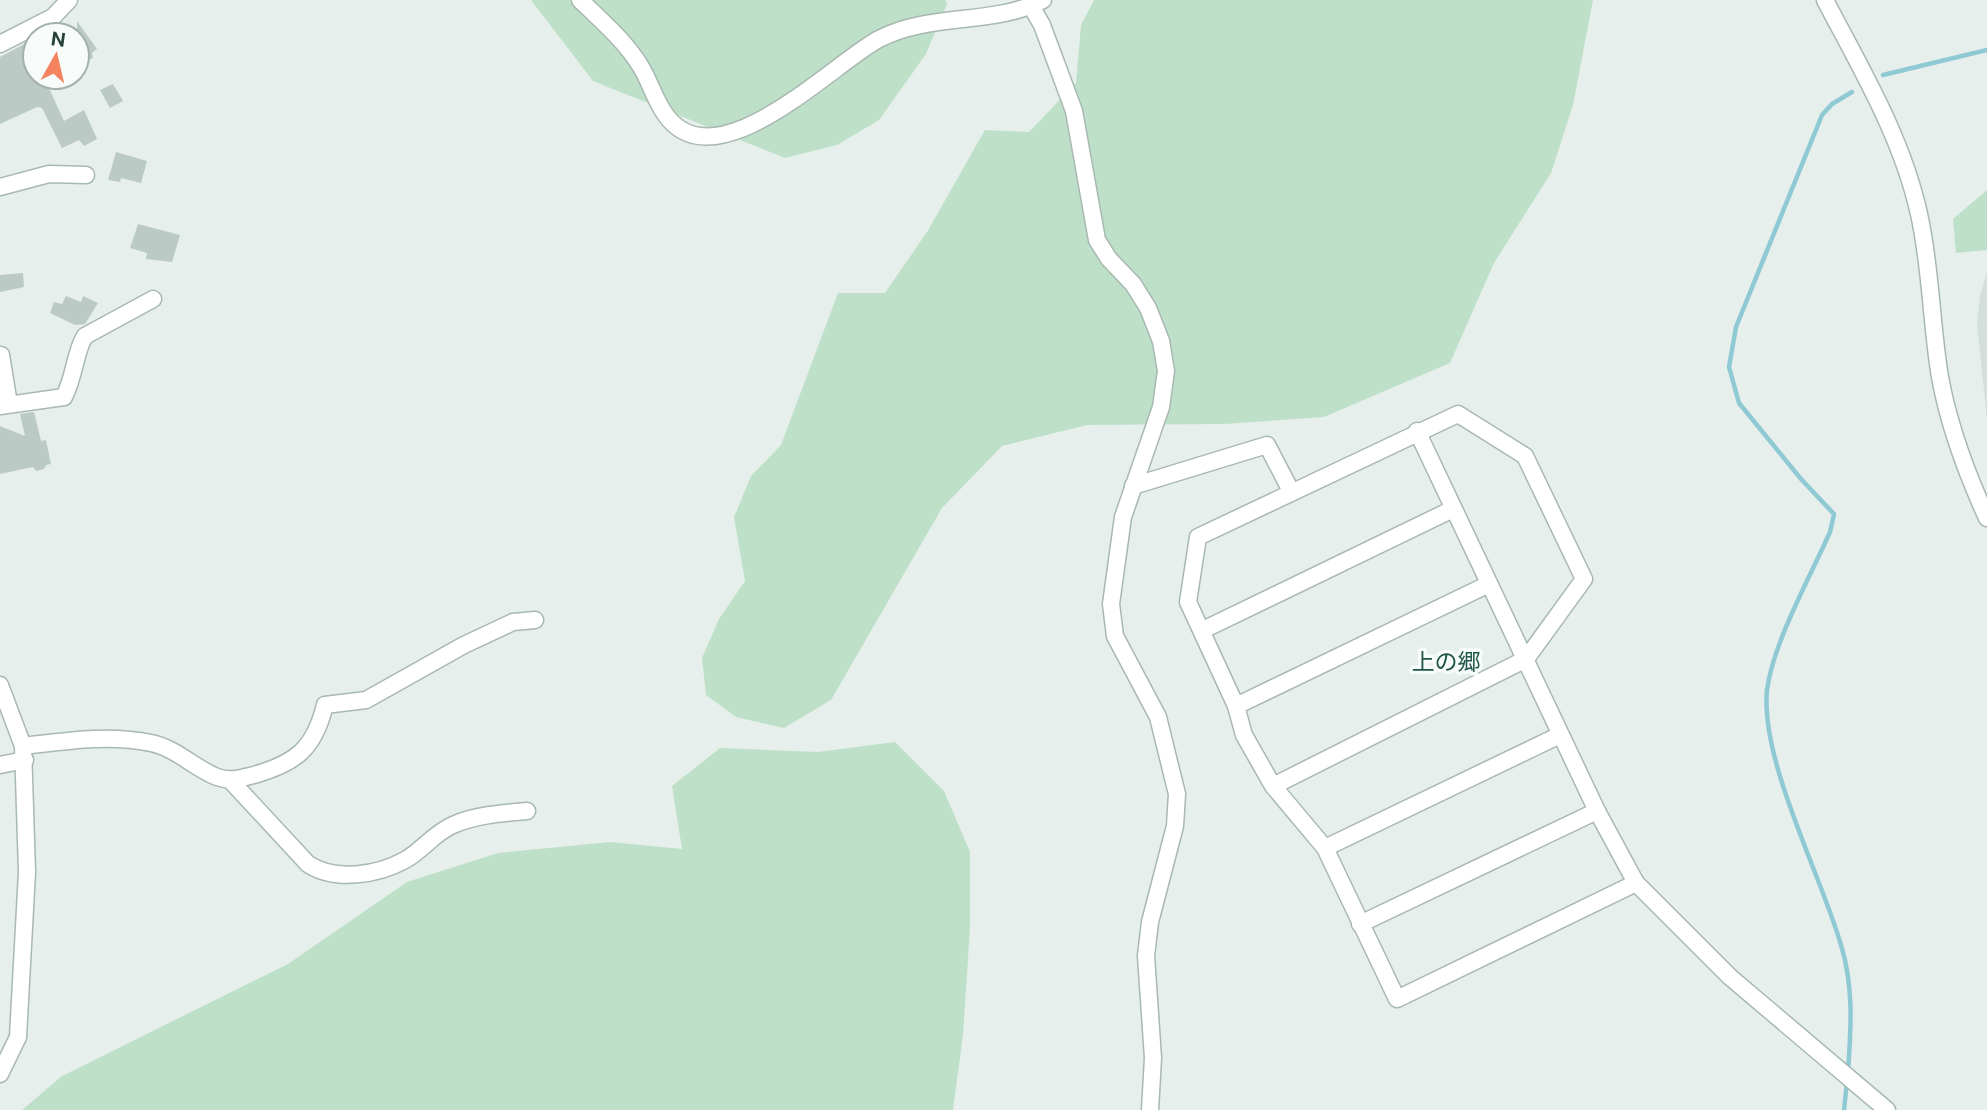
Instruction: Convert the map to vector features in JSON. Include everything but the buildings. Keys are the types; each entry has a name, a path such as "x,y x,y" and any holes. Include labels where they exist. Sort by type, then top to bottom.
{"street":[{"path":"0,44 54,17 69,0"},
{"path":"580,0 640,64 666,116 682,128 703,136 724,136 745,129 880,39 933,21 987,16 1037,3 1042,25 1073,111 1097,240 1109,259 1133,284 1148,308 1161,341 1166,371 1161,407 1123,517 1113,572 1111,604 1115,636 1158,718 1177,794 1175,826 1150,922 1146,956 1153,1058 1150,1110"},
{"path":"1825,0 1893,131 1909,172 1920,215 1941,378 1950,422 1966,473 1987,518"},
{"path":"0,187 49,174 86,175"},
{"path":"1,355 4,405 64,397 74,378 85,336 153,299"},
{"path":"1273,786 1526,659 1584,579 1525,456 1458,414 1417,431 1198,537 1188,602 1236,706 1244,735 1273,786 1325,848 1397,999 1636,883"},
{"path":"1417,431 1560,735 1636,883 1730,977 1887,1110"},
{"path":"1133,486 1267,445 1291,491"},
{"path":"1203,630 1453,509"},
{"path":"1236,706 1489,584"},
{"path":"0,765 24,753 111,738 150,743 169,749 216,777 230,780 277,768 289,762 311,742 320,727 325,705 366,700 464,645 513,622 535,620"},
{"path":"0,685 24,753 26,927 18,1037 0,1073"},
{"path":"1325,848 1560,735"},
{"path":"230,780 299,856 319,871 335,874 357,875 403,861 429,839 455,824 527,811"},
{"path":"1360,924 1597,811"}],"shaded area":[{"path":"1987,272 1987,419 1977,324 1980,296"}],"green space":[{"path":"531,0 946,0 947,4 926,54 879,120 837,145 785,158 593,81"},
{"path":"1094,0 1593,0 1573,105 1551,173 1494,263 1450,363 1324,417 1224,424 1087,425 1002,446 942,508 831,700 784,728 736,717 706,695 702,658 719,619 745,581 734,517 751,476 781,445 838,293 885,293 927,232 985,130 1029,132 1076,83 1081,25"},
{"path":"1987,190 1987,250 1956,253 1953,219"},
{"path":"895,742 944,791 970,852 970,928 963,1035 953,1110 22,1110 62,1076 288,964 407,882 498,853 610,842 682,849 672,786 720,748 818,752"}],"waterway":[{"path":"1883,75 1987,50"},
{"path":"1848,1072 1850,1008 1845,961 1832,917 1782,783 1767,718 1767,690 1777,652 1793,610 1830,532 1834,514 1801,479 1739,403 1729,367 1736,327 1822,115 1832,104 1852,92"},
{"path":"1844,1110 1847,1081"}],"district":[{"name":"上の郷","path":"1446,662"}]}
